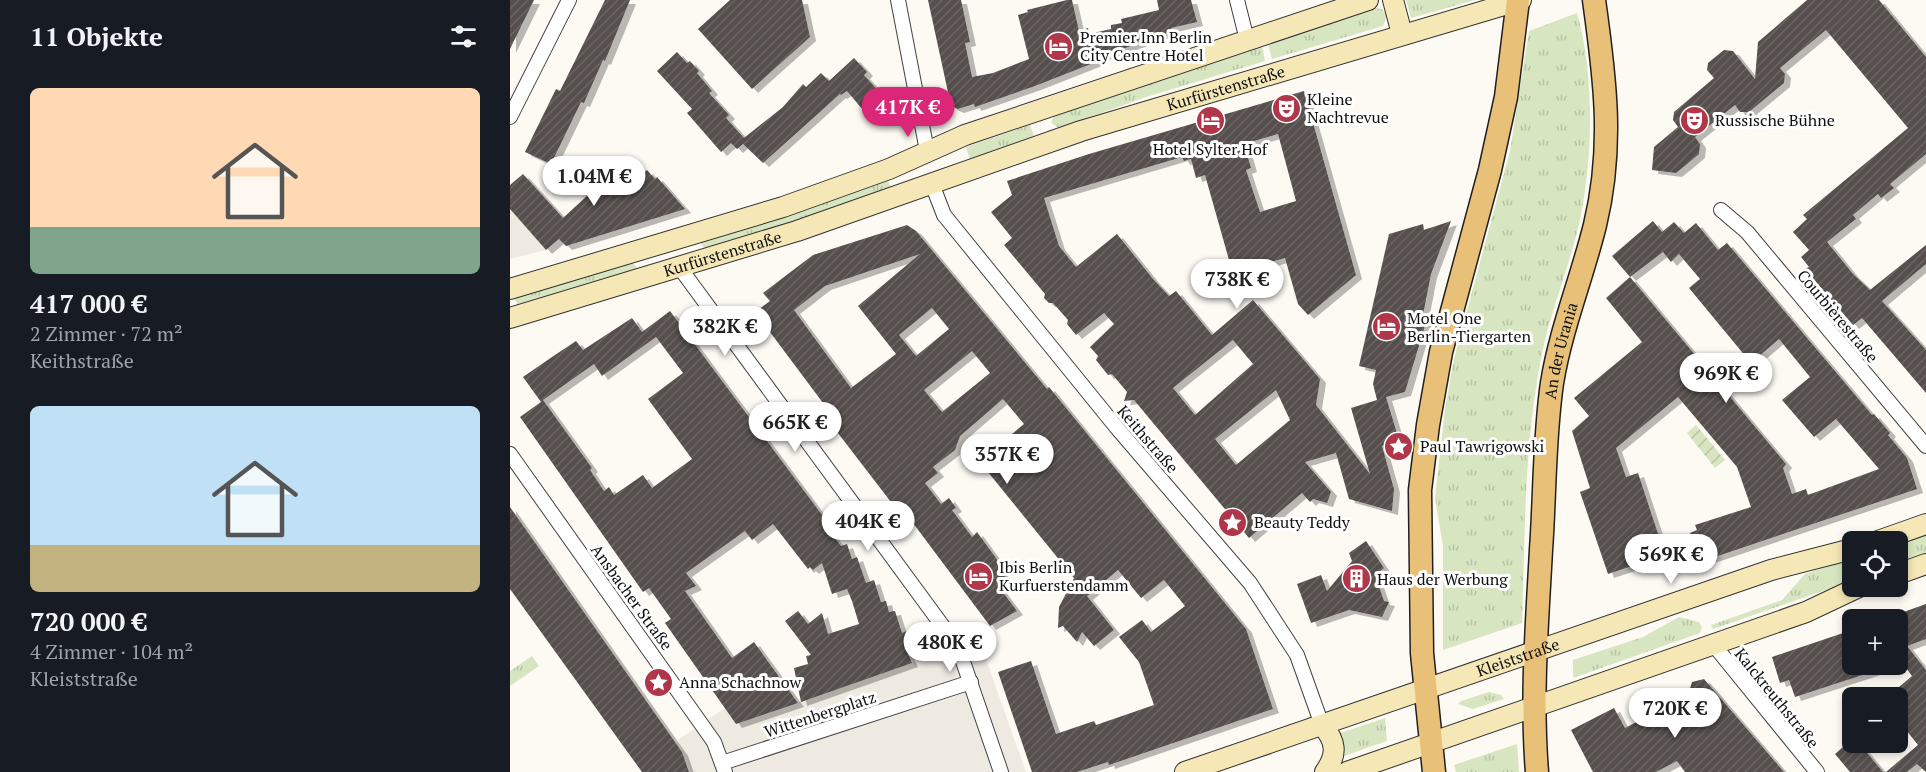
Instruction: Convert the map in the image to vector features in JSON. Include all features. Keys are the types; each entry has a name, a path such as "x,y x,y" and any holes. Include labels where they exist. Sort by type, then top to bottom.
{"main road":[{"name":"Kurfürstenstraße","path":"510,289 663,244 889,170 965,135 1368,0"},
{"path":"1393,0 1402,34"},
{"name":"Kurfürstenstraße","path":"510,318 680,268 932,184 1081,131 1519,0"},
{"path":"1434,772 1422,653 1420,490 1428,424 1441,352 1485,192 1506,97 1519,0"},
{"name":"An der Urania","path":"1538,772 1534,706 1544,489 1552,383 1569,309 1595,226 1607,148 1601,46 1594,0"},
{"path":"927,152 932,184"},
{"path":"663,244 680,268"},
{"path":"1906,531 1926,524"},
{"name":"Kleiststraße","path":"1185,772 1784,566 1842,552"},
{"path":"1908,570 1926,564"},
{"path":"1347,772 1806,612 1842,595"},
{"path":"1322,725 1331,735 1335,750 1332,761 1325,772"}],"street":[{"path":"510,117 568,0"},
{"path":"898,0 927,152"},
{"path":"1237,0 1247,40"},
{"name":"Keithstraße","path":"932,184 936,200 944,215 1117,428 1250,583 1297,655 1322,725"},
{"name":"Courbièrestraße","path":"1721,210 1747,232 1926,446"},
{"path":"680,268 958,647 1001,772"},
{"name":"Ansbacher Straße","path":"510,454 714,742 724,768"},
{"name":"Kalckreuthstraße","path":"1713,644 1817,772"},
{"name":"Wittenbergplatz","path":"724,768 970,682"}],"green space":[{"path":"1406,0 1475,0 1411,18"},
{"path":"1375,8 1382,9 1387,16 1383,26 1272,59 1268,44"},
{"path":"1577,13 1587,63 1589,91 1587,174 1579,224 1548,329 1535,396 1526,493 1522,623 1443,650 1443,546 1435,498 1445,409 1454,359 1510,151 1529,31"},
{"path":"1262,46 1265,61 1146,97 1059,128 1051,123 1054,116"},
{"path":"1030,125 1034,136 970,160 966,147"},
{"path":"886,177 892,190 708,253 699,241"},
{"path":"632,261 640,272 518,306 514,297"},
{"path":"1696,425 1725,460 1715,468 1687,433"},
{"path":"1926,532 1926,555 1908,561 1908,538"},
{"path":"1842,561 1842,584 1713,629 1711,625 1782,600 1805,574"},
{"path":"1679,617 1699,622 1702,627 1700,633 1573,678 1573,660 1643,637"},
{"path":"532,656 539,666 510,686 510,671"},
{"path":"1489,692 1501,695 1504,699 1473,709 1458,704 1461,701"},
{"path":"1385,718 1387,741 1341,757 1338,734"},
{"path":"1517,744 1519,772 1456,772 1454,765"}],"shaded area":[{"path":"510,209 546,250 510,259"},
{"path":"982,648 1026,772 690,772 678,740 725,708 736,724 937,654 945,653 948,660"}],"building":[{"path":"510,0 534,0 510,49"},
{"path":"605,0 630,0 605,61 603,60 584,103 581,102 551,164 525,152 556,89 560,91"},
{"path":"730,0 802,0 810,37 752,89 698,29"},
{"path":"928,0 961,0 970,42 965,43 972,77 993,73 1029,59 1018,15 1028,12 1027,10 1067,0 1072,0 1079,31 1088,28 1089,34 1111,29 1111,25 1122,23 1121,19 1159,10 1157,0 1191,0 1197,22 1171,28 1172,31 1095,59 1096,62 1035,86 975,107 974,104 958,109 951,106"},
{"path":"1807,0 1879,0 1926,57 1926,154 1890,184 1894,188 1881,198 1878,194 1853,215 1856,219 1827,242 1853,274 1870,290 1926,245 1926,264 1882,301 1926,350 1926,393 1862,318 1853,325 1805,269 1809,267 1801,257 1809,250 1793,232 1807,219 1803,215 1908,128 1826,30 1780,68 1785,74 1784,83 1749,112 1740,112 1735,105 1695,137 1700,144 1699,154 1686,165 1676,173 1652,170 1654,147 1678,127 1673,120 1674,112 1714,78 1707,70 1708,63 1724,50 1733,51 1755,79 1758,42"},
{"path":"677,52 699,71 697,73 712,91 709,93 729,115 726,118 744,138 783,107 803,84 806,87 821,73 829,81 854,58 867,72 864,75 881,94 863,110 847,91 840,94 763,163 743,144 737,149 731,143 721,152 687,113 692,109 657,71"},
{"path":"1304,91 1356,275 1308,315 1298,304 1285,258 1240,271 1238,265 1231,267 1205,175 1196,178 1191,159 1184,161 1182,157 1044,198 1059,246 1076,267 1117,234 1153,279 1169,296 1176,291 1212,335 1253,300 1320,379 1316,405 1370,474 1351,408 1377,400 1373,384 1376,370 1359,366 1389,234 1423,224 1424,230 1451,221 1431,274 1423,315 1427,316 1405,392 1386,397 1399,440 1382,446 1394,489 1392,511 1349,499 1336,453 1305,462 1331,492 1327,503 1313,499 1310,502 1302,493 1249,538 1134,400 1124,401 1127,392 1112,374 1108,375 1096,360 1098,356 1090,347 1114,324 1104,313 1076,335 1067,324 1068,320 1053,303 1049,303 1044,298 1045,294 1004,245 1012,238 991,212 1012,195 1007,181 1089,154","holes":["1278,134 1296,201 1260,212 1246,170 1251,168 1244,144","1233,340 1253,364 1195,415 1173,388","1276,390 1290,420 1236,465 1215,439"]},
{"path":"626,160 640,176 647,170 655,179 657,177 685,209 566,246 559,239 546,250 510,209 510,185 523,174 563,218"},
{"path":"1653,221 1662,232 1674,222 1684,233 1696,223 1718,250 1727,243 1872,415 1874,414 1890,433 1888,435 1907,458 1917,489 1700,562 1690,533 1697,530 1695,525 1751,507 1737,467 1678,397 1616,448 1626,477 1638,473 1665,555 1608,574 1580,492 1590,488 1572,431 1589,416 1574,398 1642,342 1606,298 1630,277 1612,256","holes":["1663,252 1671,262 1679,254 1700,279 1689,288 1751,363 1779,339 1810,377 1782,400 1814,437 1836,419 1879,469 1808,495 1806,489 1792,494 1783,468 1786,464 1630,277"]},
{"path":"907,225 916,231 1047,389 1049,387 1246,629 1273,709 1109,765 1108,762 1077,772 1032,772 998,672 1031,661 1056,734 1094,721 1096,725 1154,705 1139,662 1119,637 1142,620 1151,632 1185,606 1164,580 1141,598 1118,570 1087,596 1114,630 1094,646 1082,632 1077,642 1063,626 1058,628 1059,607 1074,578 979,461 1024,424 1003,399 960,436 955,450 933,467 938,473 925,483 941,504 949,498 956,508 952,510 972,537 977,532 1004,569 1001,571 1008,580 999,587 1017,611 990,626 898,503 894,506 821,411 826,407 755,312 770,301 763,293 813,255","holes":["920,254 858,306 896,354 851,388 794,310 825,286","932,308 949,329 916,356 899,335","972,351 990,373 942,412 924,390"]},
{"path":"670,311 828,523 825,526 841,546 847,544 852,559 857,557 866,583 874,580 881,602 886,601 889,612 895,611 902,633 909,630 916,650 908,654 912,663 801,702 794,668 808,664 806,656 811,655 785,621 798,611 808,624 822,613 828,634 859,624 852,601 847,589 832,594 822,563 813,570 810,567 808,569 773,524 752,540 745,531 686,573 696,586 685,591 732,658 754,642 798,703 736,724 665,623 671,619 649,588 643,592 520,417 541,402 523,377 576,341 583,350 632,318 642,332","holes":["656,337 683,373 648,399 692,459 652,488 643,475 614,495 609,487 604,491 590,470 592,468 543,400 594,364 602,376"]},
{"path":"510,507 682,752 689,772 642,772 510,589"},
{"name":"Haus der Werbung","path":"1366,541 1384,568 1375,575 1384,601 1389,602 1382,617 1349,610 1311,623 1297,584 1321,575 1327,591 1352,561 1349,553"},
{"path":"1926,604 1926,639 1908,646 1908,610"},
{"path":"1842,633 1842,675 1862,675 1795,697 1789,680 1780,683 1772,657"},
{"path":"1908,647 1926,670 1926,772 1917,764 1907,772 1886,772 1918,745 1908,732 1908,687 1899,687 1912,676 1908,671"},
{"path":"1704,679 1784,772 1685,772 1677,761 1656,772 1593,772 1571,730 1614,708 1625,728 1688,695 1692,682"},
{"path":"1842,748 1842,753 1867,753 1883,772 1850,772 1835,754"}],"place":[{"name":"Premier Inn Berlin City Centre Hotel","path":"1059,46"},
{"name":"Kleine Nachtrevue","path":"1286,108"},
{"name":"Russische Bühne","path":"1694,120"},
{"name":"Hotel Sylter Hof","path":"1210,121"},
{"name":"Motel One Berlin-Tiergarten","path":"1386,327"},
{"name":"Paul Tawrigowski","path":"1399,446"},
{"name":"Beauty Teddy","path":"1233,522"},
{"name":"Ibis Berlin Kurfuerstendamm","path":"978,576"},
{"name":"Haus der Werbung","path":"1356,579"},
{"name":"Anna Schachnow","path":"658,682"}]}
